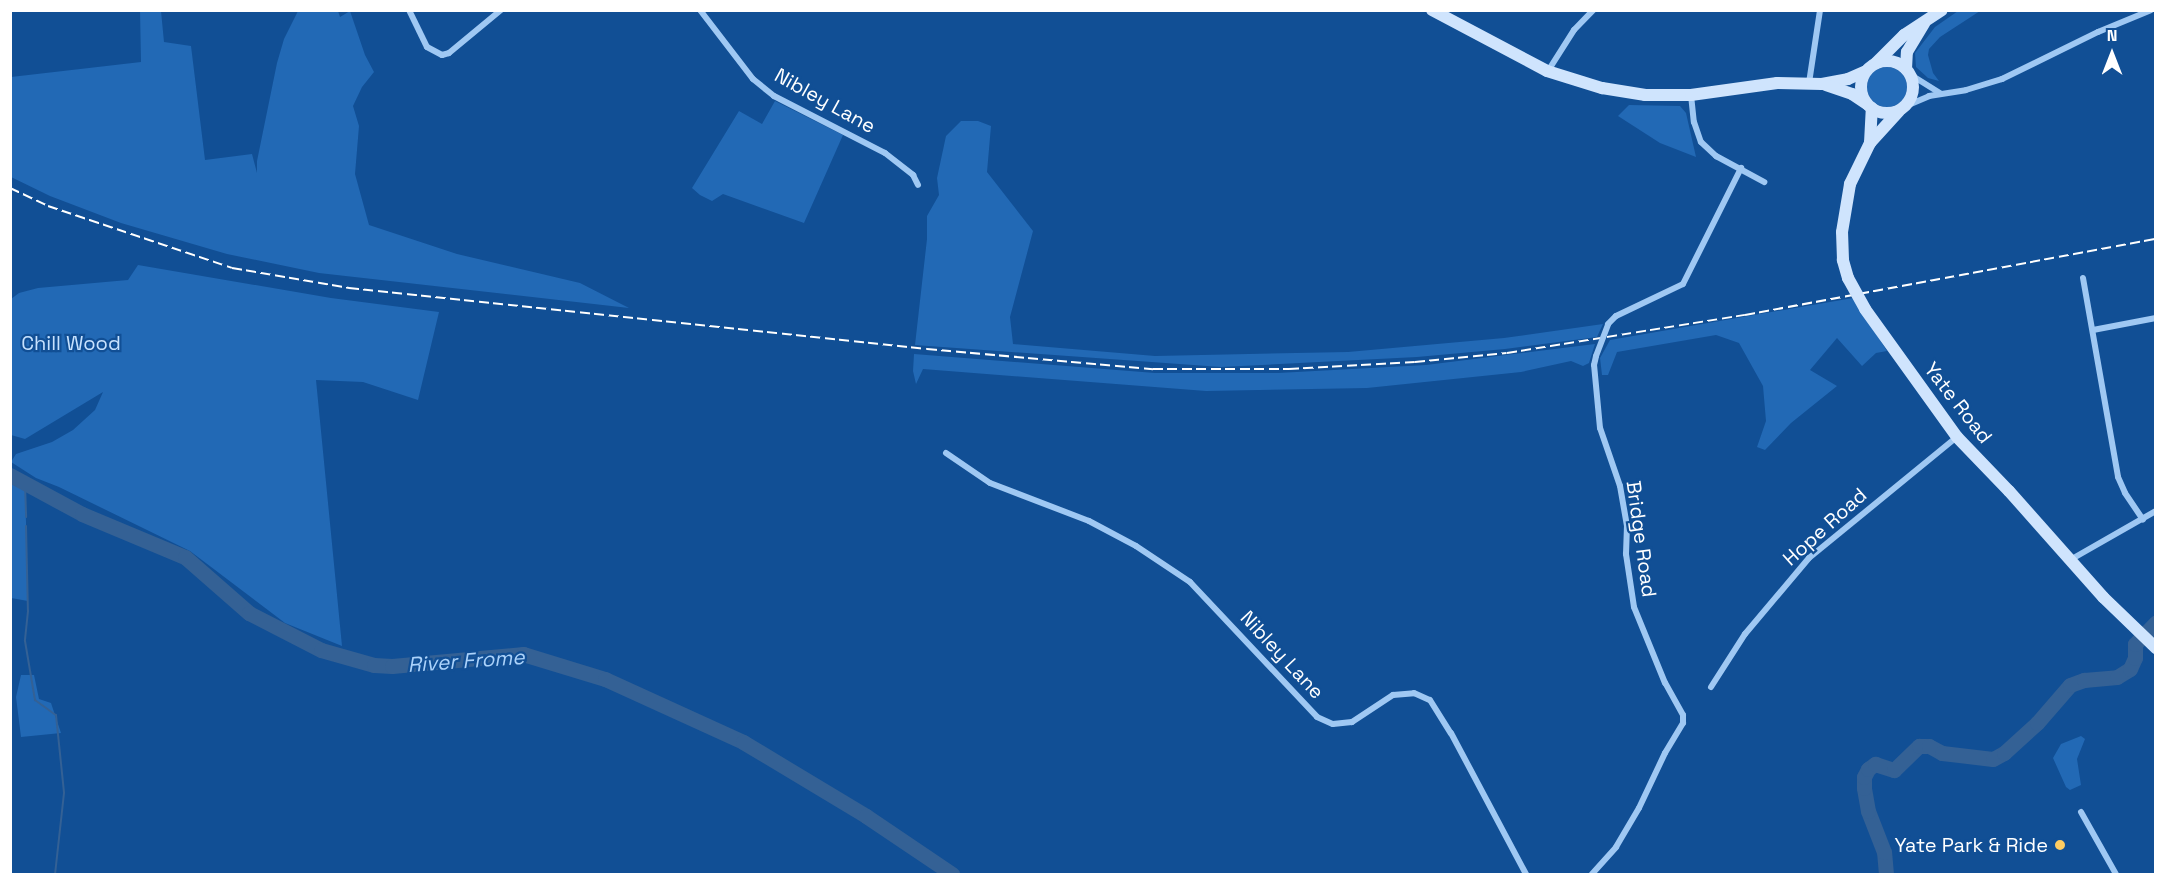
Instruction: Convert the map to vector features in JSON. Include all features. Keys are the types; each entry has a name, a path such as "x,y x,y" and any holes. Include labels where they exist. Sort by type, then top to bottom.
{"main road":[{"path":"1432,10 1547,71 1602,88 1645,95 1691,95 1777,83 1816,83 1848,79 1866,71 1904,35 1942,10"},
{"path":"1816,83 1852,94 1882,113 1902,108 1913,90 1909,72 1909,46 1927,21"},
{"path":"1876,63 1893,61 1909,72"},
{"path":"1866,71 1860,90 1870,107"},
{"name":"Yate Road","path":"1870,107 1870,143"},
{"name":"Yate Road","path":"1902,108 1870,143 1850,184 1844,213 1842,252 1848,278 1865,309 1957,437 2009,491 2070,561 2153,645"}],"street":[{"path":"409,10 430,51 442,54 449,53 501,10"},
{"name":"Nibley Lane","path":"700,10 753,79 774,96 885,153 913,175 918,185"},
{"path":"1547,71 1574,30 1593,10"},
{"path":"1816,83 1820,10"},
{"path":"1902,108 1941,93 1966,90 2002,79 2098,32 2151,10"},
{"path":"1909,72 1941,93"},
{"path":"1691,95 1694,122 1701,142 1716,156 1764,182"},
{"name":"Bridge Road","path":"1592,874 1616,847 1640,808 1665,753 1683,723 1683,716 1665,683 1634,607 1626,554 1627,526 1620,486 1600,428 1594,365 1608,324 1616,316 1683,284 1741,168"},
{"path":"2083,278 2118,477 2125,493 2143,520"},
{"path":"2093,330 2156,318"},
{"name":"Hope Road","path":"1711,687 1745,634 1809,558 1957,437"},
{"name":"Nibley Lane","path":"946,453 990,483 1089,521 1136,546 1190,582 1317,717 1333,724 1352,722 1393,695 1414,693 1430,700 1526,874"},
{"path":"2070,561 2156,511"},
{"path":"2081,812 2116,874"}],"green space":[{"path":"140,10 161,11 164,42 191,46 205,160 252,154 257,173 257,161 277,63 284,39 298,11 338,11 340,17 350,11 365,55 374,72 362,87 353,106 359,126 355,174 369,225 457,254 580,283 629,308 319,273 227,254 121,223 50,196 11,177 11,77 141,62"},
{"path":"1958,11 1980,11 1940,37 1929,49 1928,55 1933,73 1939,81 1928,78 1916,67 1915,53 1935,27"},
{"path":"1887,67 1901,73 1907,87 1901,101 1887,107 1873,101 1867,87 1873,73"},
{"path":"775,101 843,135 804,223 723,194 712,201 692,188 739,111 762,124"},
{"path":"1629,105 1680,106 1686,113 1696,157 1660,143 1618,116"},
{"path":"961,121 978,121 991,126 987,172 1033,231 1010,317 1013,344 1155,356 1348,352 1504,338 1603,324 1597,337 1505,349 1417,357 1221,367 915,345 927,239 927,216 939,195 937,178 946,136"},
{"name":"Chill Wood","path":"138,265 331,298 439,312 418,400 363,382 316,380 342,646 285,623 190,551 36,478 11,462 16,454 52,442 73,430 95,410 103,392 25,439 11,435 11,299 19,293 38,288 128,280"},
{"path":"1853,298 1887,351 1876,353 1862,366 1837,338 1810,370 1837,386 1791,423 1765,450 1757,447 1766,421 1763,386 1739,343 1716,335 1617,352 1608,375 1602,375 1600,358 1610,340"},
{"path":"1595,344 1589,363 1583,366 1571,361 1521,372 1367,388 1206,391 923,369 916,384 913,371 914,354 1155,373 1278,373 1426,365"},
{"path":"11,475 25,484 28,601 11,598"},
{"path":"21,675 34,675 39,699 51,703 61,733 21,737 16,697"},
{"path":"2081,736 2085,739 2077,759 2081,785 2070,790 2066,787 2053,758 2061,744"}],"waterway":[{"name":"River Frome","path":"10,475 82,514 185,557 249,613 321,650 374,665 392,666 523,654 605,679 743,742 866,816 952,874"},
{"path":"25,484 26,517"},
{"path":"26,526 28,611 25,641 35,700 56,715 64,793 55,874"},
{"name":"River Frome","path":"1886,874 1884,852 1868,811 1864,788 1864,777 1868,769 1875,764 1894,770 1919,746 1929,746 1942,753 1993,759 2004,753 2037,723 2070,685 2084,680 2117,677 2130,669 2135,658 2135,644 2156,622"}],"railway":[{"path":"10,188 48,206 232,268 349,288 927,349 1153,369 1289,369 1415,362 1507,353 1745,315 2156,239"}],"place":[{"name":"Yate Park & Ride","path":"2060,845"}]}
